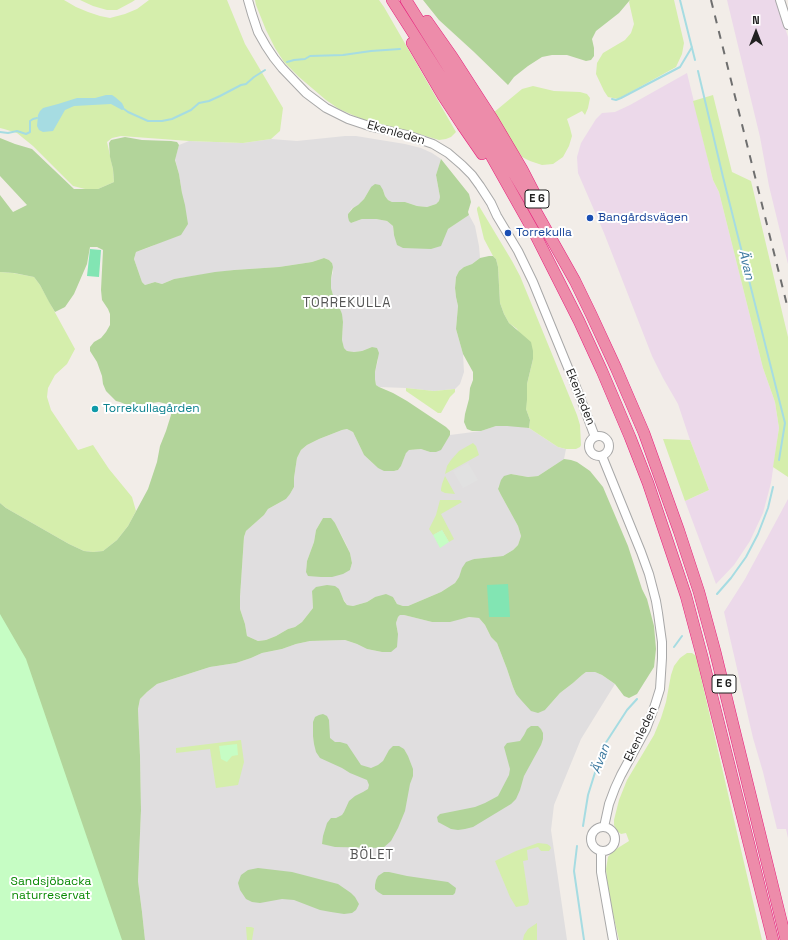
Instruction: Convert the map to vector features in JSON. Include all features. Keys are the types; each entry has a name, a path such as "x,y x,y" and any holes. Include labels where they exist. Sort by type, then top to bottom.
{"highway":[{"name":"E 6","path":"391,0 489,152 520,206 562,285 602,371 630,438 648,483 686,596 773,940"},
{"name":"E 6","path":"406,0 498,147 575,281"},
{"name":"E 6","path":"412,0 453,58 493,120 522,169 550,224 644,433 699,592 715,651 786,940"}],"street":[{"name":"Ekenleden","path":"248,0 254,20 266,46 282,68 306,93 326,108 348,119 372,127 407,134 433,144 448,153 472,175 491,203 518,251 533,282 595,437"},
{"path":"780,0 788,25"},
{"name":"Ekenleden","path":"602,436 609,443 608,452 602,456 593,455 589,449 590,440 595,437 602,436"},
{"name":"Ekenleden","path":"602,456 649,574 656,601 662,642 662,675 660,689 646,729 624,768 615,788 609,804 604,827"},
{"path":"604,827 613,832 615,839 611,848 601,851 593,846 591,837 596,829 604,827"},
{"path":"601,851 601,872 613,940"}],"shaded area":[{"path":"727,0 776,0 788,37 788,264 769,186 760,137"},
{"path":"687,73 713,180 719,192 763,368 775,402 779,428 771,483 763,513 750,541 734,565 716,584 685,501 709,490 678,404 652,356 604,233 578,173 577,157 581,143 596,119 602,113 615,112 630,105"},
{"path":"356,136 405,144 421,148 441,159 436,175 440,197 436,204 427,207 417,206 405,202 392,202 385,196 383,190 371,187 364,199 358,206 352,208 348,214 351,223 362,219 387,221 393,226 394,235 448,229 469,215 475,226 480,258 472,264 464,267 459,271 456,277 455,288 458,306 456,329 463,354 464,372 460,384 455,389 434,391 379,387 376,385 375,372 378,360 372,347 354,352 347,351 344,348 342,340 343,322 340,307 331,288 333,272 332,263 324,258 312,262 279,267 234,270 174,279 162,284 155,282 145,285 142,282 134,259 136,252 163,241 182,193 175,159 179,145 189,141 243,143 271,139 297,141"},
{"path":"496,426 529,428 558,447 566,449 564,459 538,476 528,477 511,474 499,485 498,489 518,526 521,536 518,545 513,550 503,556 474,559 463,568 455,583 441,592 408,606 397,604 393,597 375,597 367,602 353,606 347,605 341,595 312,591 313,608 302,622 295,627 266,640 258,641 247,636 240,609 244,537 246,531 264,515 268,509 286,499 290,494 294,487 297,458 301,450 319,439 347,429 353,432 364,455 378,468 394,471 398,470 401,466 406,452 409,450 421,449 430,452 446,441 450,435 481,431","holes":["323,518 335,523 350,553 352,563 350,570 306,572 307,561 314,542 316,530"]},
{"path":"468,463 478,480 463,488 453,471"},
{"path":"788,499 788,838 786,829 777,829 753,738 724,612 745,579"},
{"path":"400,615 432,622 469,617 479,618 485,625 491,637 497,643 516,694 545,710 560,693 586,672 595,672 615,684 581,739 554,805 551,830 567,940 145,940 138,881 141,810 138,709 140,699 157,684 210,667 236,663 262,653 310,641 345,640 367,649 382,652 398,634 396,623"}],"green space":[{"path":"0,0 64,0 88,12 110,18 137,9 149,0 227,0 245,44 283,108 280,131 271,139 243,143 121,136 112,138 107,142 113,169 114,182 98,189 85,189 73,186 33,146 17,133 0,128"},
{"path":"80,0 135,0 117,10 107,10"},
{"path":"255,0 379,0 456,132 451,137 439,140 364,120 339,109 299,77 284,62 266,30"},
{"path":"423,0 630,0 619,13 596,31 592,39 594,56 591,60 586,61 567,55 542,57 514,77 508,85 439,20"},
{"path":"630,0 674,0 684,43 682,54 676,67 618,99 608,97 604,91 596,74 597,63 603,53 625,40 631,33 634,24 629,2"},
{"path":"533,86 554,91 580,92 587,94 590,98 585,115 582,111 567,119 572,136 569,146 563,157 553,164 542,165 522,157 493,113 522,89"},
{"path":"713,95 732,172 751,181 788,337 788,477 773,467 779,428 775,402 763,368 719,192 713,180 693,101"},
{"path":"125,137 142,140 171,141 177,142 179,145 175,160 188,224 181,235 136,252 134,259 142,282 145,285 155,282 162,284 174,279 215,272 279,267 312,262 324,258 329,260 333,267 331,288 342,314 342,340 344,348 347,351 354,352 372,347 377,348 379,353 375,372 376,385 407,401 450,431 450,435 441,450 430,452 421,449 409,450 406,453 401,466 398,470 394,471 384,471 378,468 364,455 353,432 347,429 319,439 301,450 297,458 294,487 290,494 286,499 268,509 264,515 246,531 244,537 240,609 247,636 258,641 266,640 295,627 302,622 313,608 312,591 316,587 327,585 335,586 339,589 347,605 353,606 386,594 393,597 397,604 408,606 441,592 455,583 466,562 474,559 503,556 518,545 521,536 518,526 498,489 504,476 511,474 528,477 538,476 564,459 577,462 590,471 603,487 628,546 642,589 647,599 654,626 656,649 654,667 637,694 629,698 624,696 615,684 602,675 595,672 586,672 560,693 545,710 538,713 531,711 516,694 497,643 491,637 485,625 479,618 469,617 450,622 432,622 400,615 396,623 398,634 397,647 391,652 367,649 345,640 310,641 262,653 236,663 210,667 157,684 140,699 138,709 141,810 138,881 145,940 0,940 0,503 6,508 69,544 84,551 103,551 117,540 128,526 148,489 157,462 160,446 171,415 171,409 167,404 159,402 127,405 116,401 106,391 103,384 102,376 97,362 90,351 90,347 94,342 101,338 110,325 110,314 102,300 101,290 103,250 97,247 90,247 87,264 74,294 65,307 55,312 34,277 0,272 0,195 13,212 27,205 0,176 0,138 32,149 74,189 98,189 114,182 109,143 111,140"},
{"path":"441,159 469,194 471,202 468,212 469,215 448,229 441,246 431,249 403,248 397,245 393,226 387,221 362,219 351,223 349,221 348,214 364,199 371,187 375,184 380,185 385,196 392,202 405,202 417,206 427,207 436,204 440,197 436,175"},
{"path":"479,206 520,276 577,415 580,425 581,445 576,449 558,447 529,428 530,420 526,409 527,384 533,359 517,329 509,323 500,303 498,267 496,259 484,239 477,210"},
{"path":"90,249 101,250 99,277 87,276"},
{"path":"493,256 496,259 498,267 500,303 504,314 509,323 531,342 533,359 527,384 526,409 530,420 529,428 496,426 481,431 472,431 467,429 464,422 470,388 473,380 473,372 463,354 456,329 458,306 455,288 456,277 459,271 464,267 472,264 480,258"},
{"path":"0,272 34,277 40,285 75,349 67,364 55,375 48,388 47,397 51,410 78,450 93,445 109,469 132,497 136,511 128,526 117,540 103,551 84,551 6,508 0,503"},
{"path":"406,388 434,391 455,389 455,392 450,397 441,413 438,413 406,391"},
{"path":"663,439 690,440 709,490 685,501"},
{"path":"473,443 476,446 479,455 445,474 447,466 459,451"},
{"path":"445,476 455,494 441,491"},
{"path":"440,500 460,500 462,502 441,514 454,539 449,542 442,530 433,535 429,529 436,515"},
{"path":"323,518 331,518 335,523 350,553 352,563 350,570 343,574 332,577 308,576 306,572 307,561 314,542 316,530"},
{"path":"442,530 449,542 440,548 433,535"},
{"path":"508,584 510,617 489,617 487,585"},
{"name":"Sandsjöbacka naturreservat","path":"0,614 26,659 122,940 0,940"},
{"path":"687,653 692,653 696,656 762,940 619,940 608,892 606,869 608,857 613,851 629,841 626,833 621,834 617,831 614,825 614,820 619,800 627,780 654,735 661,718 674,666 680,658"},
{"path":"323,714 327,716 329,720 330,738 335,742 347,744 361,765 371,768 378,765 383,761 393,746 399,746 404,749 408,756 413,769 413,776 405,811 391,841 383,848 335,847 322,844 327,823 331,818 336,818 342,815 349,801 368,789 369,785 367,780 320,758 316,752 313,736 313,722 315,717"},
{"path":"531,726 538,726 541,729 543,739 524,776 516,799 511,804 473,827 458,830 451,829 438,822 437,817 440,814 475,807 498,796 509,775 510,769 504,747 507,743 520,741 527,729"},
{"path":"241,740 244,762 238,785 216,788 210,749 176,753 176,748"},
{"path":"237,744 238,755 232,756 227,762 221,759 219,746"},
{"path":"538,843 547,844 551,848 549,851 541,851 538,847 527,850 528,860 523,861 529,902 527,905 516,907 510,897 495,861"},
{"path":"258,868 292,872 338,884 351,893 359,904 356,910 352,913 344,914 320,910 294,900 282,899 260,903 252,902 246,899 240,890 238,883 241,875 248,870"},
{"path":"384,872 448,882 456,888 455,893 453,895 383,895 375,889 375,885 378,876"},
{"path":"537,923 537,940 523,940 528,929"},
{"path":"246,927 254,928 252,940 247,940"}],"water":[{"path":"112,95 115,97 122,103 124,109 122,110 111,104 74,106 65,110 53,131 43,132 39,130 37,126 38,115 43,108 77,98 95,98"}],"waterway":[{"name":"Ävan","path":"680,0 695,60"},
{"path":"612,99 616,100 621,98 680,67 692,47"},
{"path":"287,62 305,59 310,56 343,55 400,49"},
{"path":"124,109 148,121 172,119 191,110 199,103 209,101 246,84 265,70"},
{"name":"Ävan","path":"698,71 785,423 779,460"},
{"path":"0,132 8,133 17,131 26,134 30,132 30,121 37,118"},
{"name":"Ävan","path":"717,594 746,557 758,534 768,508 773,487"},
{"name":"Ävan","path":"674,647 682,636"},
{"name":"Ävan","path":"583,826 588,795 605,744 627,710 637,699"},
{"name":"Ävan","path":"577,846 574,871 584,940"}],"railway":[{"path":"711,0 788,309"}],"place":[{"name":"Bangårdsvägen","path":"590,218"},
{"name":"Torrekulla","path":"508,233"},
{"name":"Torrekullagården","path":"95,409"}],"district":[{"name":"TORREKULLA","path":"347,303"},
{"name":"BÖLET","path":"372,855"}]}
